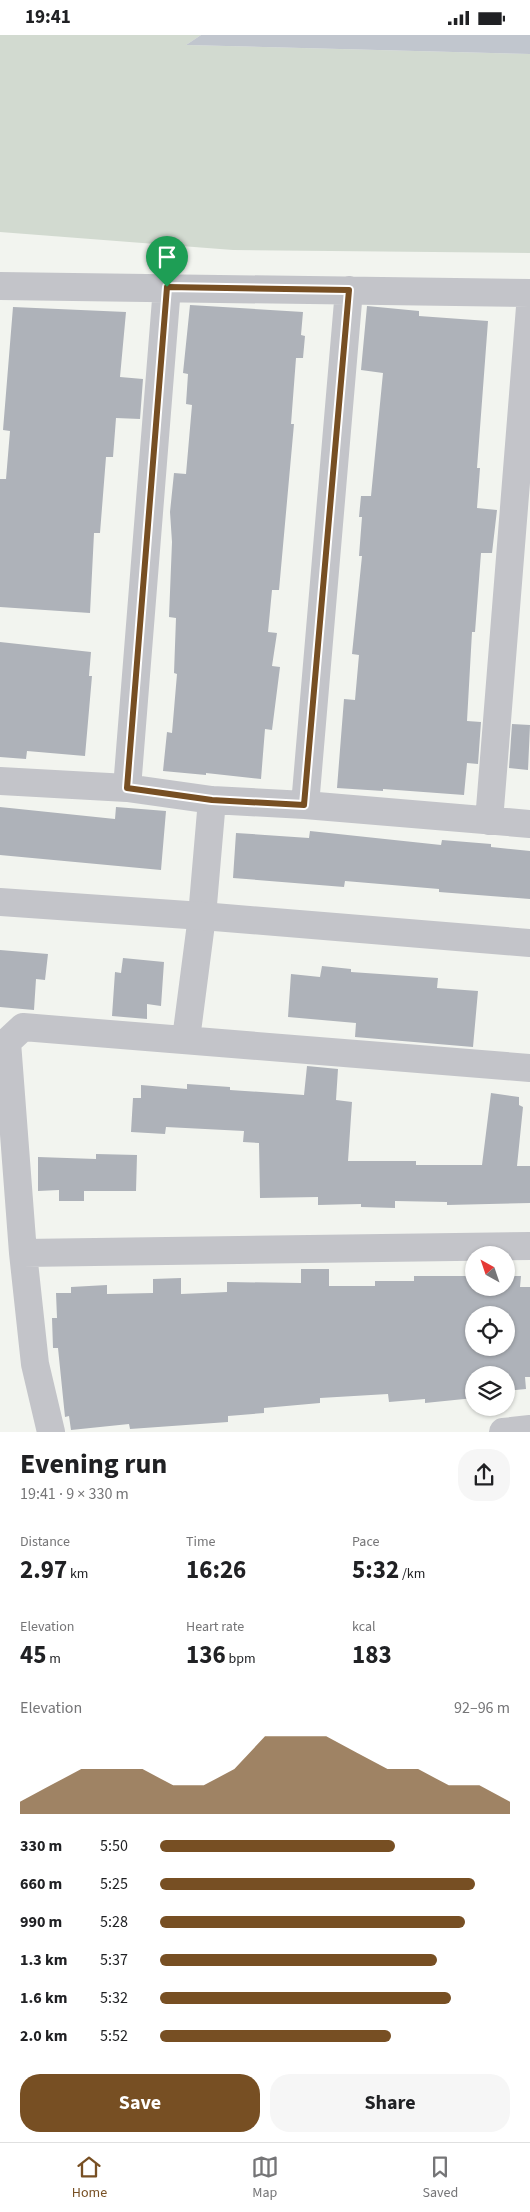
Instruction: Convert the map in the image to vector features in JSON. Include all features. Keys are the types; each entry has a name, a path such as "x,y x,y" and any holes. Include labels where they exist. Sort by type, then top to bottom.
{"street":[{"path":"0,286 530,293"},
{"path":"127,788 167,287"},
{"path":"304,805 349,290"},
{"path":"489,821 530,307"},
{"path":"0,781 127,788 212,800 304,805 530,824"},
{"path":"186,1039 202,916 212,800"},
{"path":"0,902 202,916 530,943"},
{"path":"51,1432 35,1364 22,1253 7,1042 23,1027 530,1068"},
{"path":"22,1253 530,1246"},
{"path":"503,1432 530,1429"}],"shaded area":[{"path":"0,35 201,35 186,45 530,54 530,253 233,250 0,232"},
{"path":"201,35 530,35 530,54 186,45"}],"building":[{"path":"190,305 303,312 301,335 305,336 303,358 296,358 291,424 294,424 279,590 272,590 268,632 277,633 272,666 280,667 272,730 265,729 261,779 206,773 206,775 163,771 167,732 172,733 177,674 174,673 176,618 169,617 172,542 170,512 174,473 186,474 192,405 186,404 188,374 183,373"},
{"path":"367,306 419,311 419,316 488,321 477,468 480,468 477,508 497,510 492,553 481,553 475,632 472,632 467,721 481,722 478,764 467,763 464,795 383,789 383,791 337,788 344,699 355,700 359,655 352,654 362,556 359,556 362,517 359,517 361,496 371,496 383,373 361,370"},
{"path":"13,307 126,312 120,377 143,379 140,419 116,418 113,457 106,457 100,533 94,533 90,613 0,607 0,479 6,479 10,431 3,430"},
{"path":"0,642 91,652 89,676 92,676 85,756 27,751 26,759 0,757"},
{"path":"512,724 530,725 528,770 509,768"},
{"path":"0,807 115,819 116,807 166,811 161,870 0,855"},
{"path":"310,831 441,845 442,840 491,844 491,847 530,851 530,899 439,892 439,889 345,881 344,887 233,878 236,833 309,838"},
{"path":"0,950 48,954 45,980 36,979 34,1010 0,1007"},
{"path":"123,958 164,962 161,1006 147,1004 147,1019 112,1016 115,972 121,973"},
{"path":"322,966 351,969 351,972 438,978 437,988 478,991 473,1047 355,1037 356,1023 288,1017 291,974 320,977"},
{"path":"307,1066 338,1069 336,1100 352,1102 348,1161 416,1161 416,1165 482,1165 491,1093 519,1097 519,1105 523,1107 517,1166 530,1166 530,1203 447,1205 447,1202 395,1201 395,1208 361,1207 361,1204 318,1205 318,1197 260,1198 259,1143 243,1142 244,1131 166,1127 165,1134 131,1132 133,1098 141,1098 141,1085 187,1089 187,1084 230,1087 230,1090 304,1095"},
{"path":"96,1154 137,1155 136,1191 84,1191 84,1201 59,1201 59,1190 38,1191 38,1157 96,1159"},
{"path":"301,1269 329,1269 329,1286 375,1286 375,1281 414,1281 414,1276 465,1276 465,1296 515,1296 515,1276 521,1276 520,1287 530,1287 530,1377 525,1377 526,1389 515,1390 515,1366 465,1366 465,1399 425,1403 425,1399 389,1402 388,1394 320,1398 320,1403 264,1408 264,1413 228,1416 228,1422 130,1429 129,1424 71,1430 69,1416 65,1417 58,1348 53,1348 52,1318 57,1318 56,1293 71,1293 71,1287 107,1285 107,1294 153,1293 153,1279 181,1278 181,1294 227,1292 227,1282 301,1283"}],"route":[{"path":"167,287 349,290 304,805 212,800 127,788 167,287"}]}
